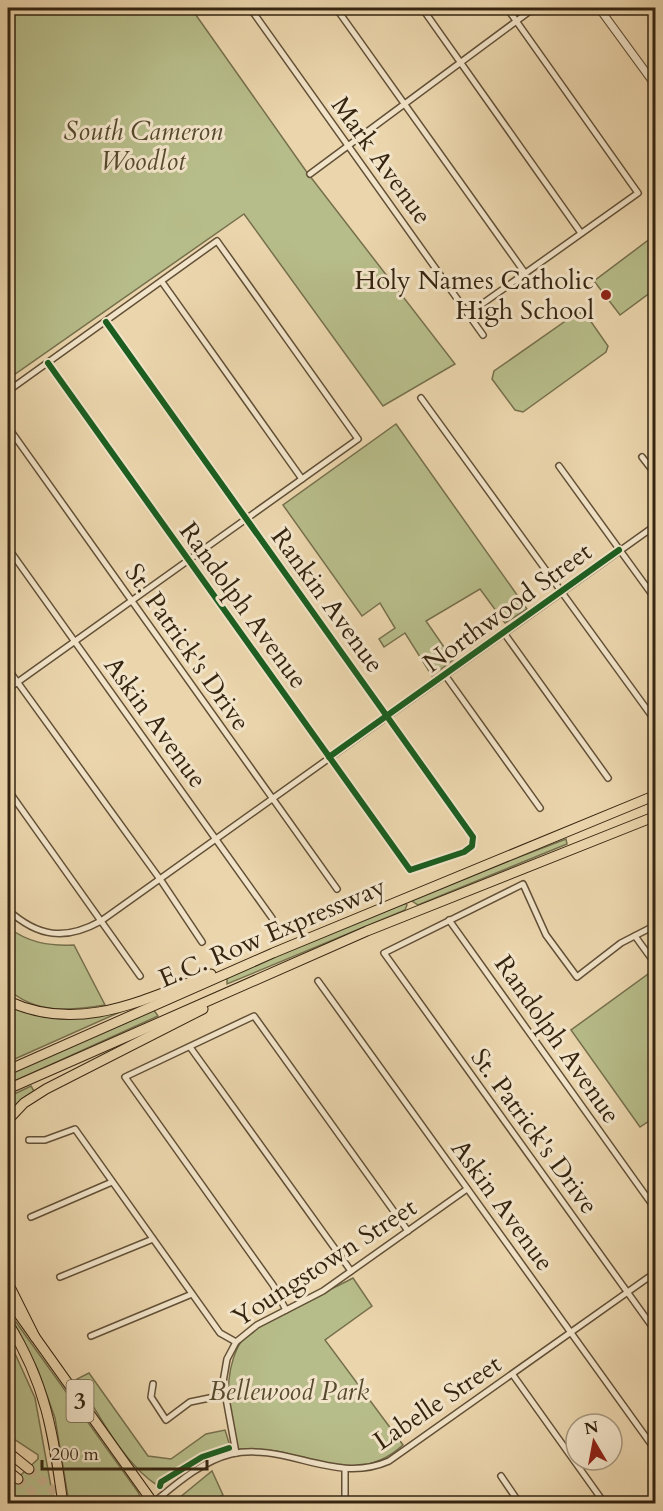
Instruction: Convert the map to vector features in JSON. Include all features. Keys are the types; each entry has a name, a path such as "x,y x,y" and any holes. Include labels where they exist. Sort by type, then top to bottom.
{"highway":[{"name":"E.C. Row Expressway","path":"8,1070 273,953 656,795"},
{"name":"E.C. Row Expressway","path":"8,1089 367,931 656,816"},
{"path":"8,1001 53,1016 96,1014 273,953"},
{"path":"8,1120 46,1089 227,997 260,977"},
{"path":"8,1283 35,1337"},
{"name":"3","path":"8,1299 153,1503"},
{"name":"3","path":"8,1323 29,1360 49,1413 63,1503"},
{"path":"8,1452 28,1468"},
{"path":"8,1471 18,1479"}],"street":[{"name":"Mark Avenue","path":"250,8 483,335"},
{"path":"336,8 525,273"},
{"path":"422,8 581,233"},
{"path":"468,314 638,193 507,8"},
{"path":"310,174 534,8"},
{"path":"599,8 656,86"},
{"path":"8,392 217,241 358,439 8,689"},
{"path":"162,282 302,479"},
{"name":"Rankin Avenue","path":"106,322 474,842 464,852 410,870"},
{"name":"Randolph Avenue","path":"48,363 410,870"},
{"path":"421,398 656,722"},
{"name":"St. Patrick's Drive","path":"8,427 337,889"},
{"path":"642,457 656,476"},
{"path":"559,466 656,600"},
{"name":"Northwood Street","path":"8,910 32,928 61,934 76,932 101,921 656,525"},
{"name":"Askin Avenue","path":"8,548 272,918"},
{"path":"504,633 608,778"},
{"path":"8,669 202,942"},
{"path":"445,675 540,808"},
{"path":"8,790 140,976"},
{"path":"449,920 523,884 546,935 577,977 612,950 656,926"},
{"name":"Randolph Avenue","path":"449,920 656,1210"},
{"name":"St. Patrick's Drive","path":"449,920 384,953 656,1332"},
{"path":"635,936 656,965"},
{"name":"Askin Avenue","path":"318,981 656,1451"},
{"path":"286,1310 273,1284 125,1077 254,1016 408,1231"},
{"path":"190,1047 351,1271"},
{"path":"29,1140 45,1140 75,1129 220,1333 236,1342"},
{"path":"31,1217 112,1182"},
{"name":"Youngstown Street","path":"236,1454 224,1395 224,1370 236,1342 257,1325 323,1291 467,1189"},
{"path":"60,1277 153,1239"},
{"name":"Labelle Street","path":"153,1503 195,1471 220,1458 236,1454 268,1454 345,1470 376,1466 398,1456 656,1272"},
{"path":"91,1335 192,1294"},
{"path":"513,1375 605,1503"},
{"path":"153,1384 151,1397 166,1420 190,1402 224,1395"},
{"path":"345,1470 345,1503"},
{"path":"501,1476 520,1503"}],"green space":[{"name":"South Cameron Woodlot","path":"8,8 191,8 306,171 455,364 383,406 244,214 8,379"},
{"path":"655,235 655,289 620,315 594,281"},
{"path":"577,313 585,313 608,346 606,352 523,412 515,410 492,379 494,371"},
{"path":"396,424 527,609 505,623 480,589 426,621 453,660 432,676 405,633 384,647 379,639 395,628 380,603 362,616 283,505"},
{"path":"566,839 567,844 418,905 412,901 415,897"},
{"path":"403,901 407,905 405,910 227,984 227,977"},
{"path":"8,927 31,940 56,945 74,945 105,1005 79,1009 54,1009 30,1003 8,989"},
{"path":"655,969 655,1117 640,1127 571,1030"},
{"path":"8,1005 37,1015 63,1018 90,1016 120,1009 120,1012 8,1062"},
{"path":"153,1009 158,1016 8,1084 8,1074"},
{"path":"31,1086 34,1091 8,1111 8,1097"},
{"name":"Bellewood Park","path":"353,1278 372,1306 325,1340 403,1445 372,1463 357,1466 326,1463 270,1450 237,1449 229,1389 232,1364 241,1342 264,1323"},
{"path":"16,1322 138,1492 140,1497 134,1503 69,1503 55,1418 38,1370 14,1323"},
{"path":"8,1338 35,1398 54,1503 8,1503 8,1487 38,1459 38,1455 8,1435"},
{"path":"89,1373 148,1456 171,1459 206,1434 225,1430 230,1446 196,1459 157,1485 145,1476 122,1451 93,1407 77,1379"},
{"path":"212,1471 223,1495 209,1503 173,1503"}],"tunnel":[{"path":"29,1469 66,1502"},
{"path":"18,1479 46,1504"}],"cycle path":[{"path":"48,363 410,870 464,852 472,846 473,837 106,322"},
{"path":"329,757 619,550"},
{"path":"160,1486 161,1482 202,1457 229,1448"}],"place":[{"name":"Holy Names Catholic High School","path":"606,295"}]}
